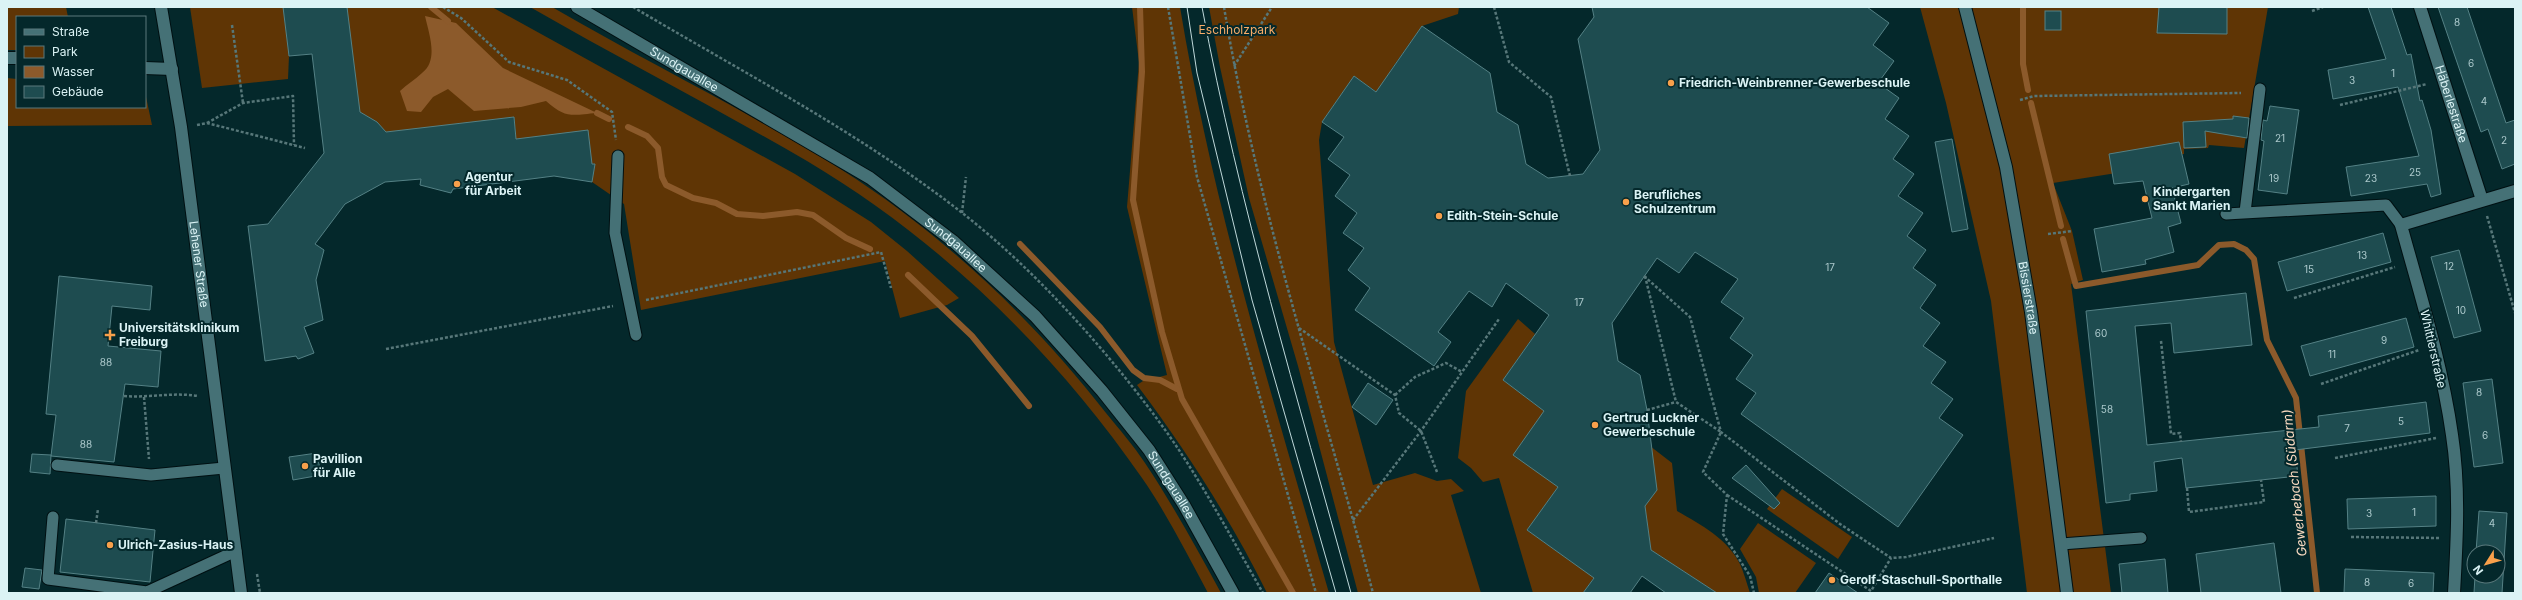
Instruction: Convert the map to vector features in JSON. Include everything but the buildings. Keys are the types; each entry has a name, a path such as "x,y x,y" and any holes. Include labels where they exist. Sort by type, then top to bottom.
{"street":[{"name":"Lehener Straße","path":"162,7 181,127 241,593"},
{"name":"Sundgauallee","path":"577,7 870,178 953,241 1035,316 1102,391 1149,450 1184,505 1233,593"},
{"name":"Bissierstraße","path":"1964,7 2006,167 2031,312 2068,593"},
{"name":"Häberlestraße","path":"2420,7 2482,200"},
{"path":"146,68 172,69"},
{"path":"2401,225 2515,191"},
{"name":"Whittierstraße","path":"2401,225 2434,346 2452,434 2456,478 2457,537 2454,593"}],"lane":[{"path":"2245,212 2260,89"},
{"path":"618,156 615,233 636,335"},
{"path":"2226,214 2386,205 2401,225"},
{"path":"57,465 151,475 224,468"},
{"path":"53,517 48,580 147,592 236,551"},
{"path":"2062,544 2141,538"}],"path":[{"path":"443,7 461,18 509,62 567,80 612,112 618,156"},
{"path":"1168,7 1197,177 1316,593"},
{"path":"1224,7 1234,66 1258,174 1298,327 1354,520 1373,593"},
{"path":"1234,66 1272,7"},
{"path":"2312,11 2323,7"},
{"path":"1494,8 1509,62 1551,96 1570,176"},
{"path":"232,25 243,103"},
{"path":"2340,105 2444,80"},
{"path":"2020,100 2034,96 2241,93"},
{"path":"181,127 207,123 243,103 293,96 294,145"},
{"path":"207,123 305,148"},
{"path":"962,213 966,177"},
{"path":"2482,200 2515,313"},
{"path":"2048,234 2072,231"},
{"path":"644,300 881,252 891,288"},
{"path":"2294,298 2411,262"},
{"path":"1891,558 1871,592 1727,495 1703,472 1721,432 1690,317 1644,276 1676,402 1721,432 1840,524 1891,558 1906,557 1994,538"},
{"path":"386,349 630,303"},
{"path":"1354,520 1421,431 1499,319"},
{"path":"1298,327 1395,395 1399,413 1421,431 1438,472"},
{"path":"2161,341 2171,434 2180,433 2181,442"},
{"path":"2321,384 2434,346"},
{"path":"1395,395 1415,377 1446,363 1462,372"},
{"path":"124,396 144,397 181,393 217,399"},
{"path":"144,397 151,475"},
{"path":"1647,410 1676,402"},
{"path":"2335,458 2452,434"},
{"path":"2187,488 2189,512 2264,502 2261,480"},
{"path":"1727,495 1723,534 1750,576 1754,593"},
{"path":"96,523 98,509"},
{"path":"2351,537 2457,537"}],"green space":[{"path":"7,7 66,7 68,16 16,16 16,50 7,50"},
{"path":"190,7 283,7 289,56 288,79 202,88"},
{"path":"347,7 492,7 795,174 871,222 907,251 959,298 947,305 900,318 885,261 641,310 624,204 592,182 595,164 588,163 590,149 588,131 508,140 516,135 514,117 387,135 377,122 358,112"},
{"path":"530,7 552,7 806,148 880,195 951,250 984,280 1048,344 1078,378 1131,444 1165,495 1221,593 1208,593 1160,506 1142,478 1108,431 1071,386 1032,343 991,302 948,263 903,226 856,192 807,161"},
{"path":"1132,7 1180,7 1209,155 1227,229 1266,375 1329,593 1267,593 1223,512 1207,486 1137,385 1143,381 1167,375 1127,207 1139,62"},
{"name":"Eschholzpark","path":"1209,7 1459,7 1458,14 1422,26 1390,71 1398,107 1354,76 1322,122 1319,140 1334,342 1373,485 1415,473 1437,481 1451,479 1464,491 1451,495 1481,593 1358,593 1298,366 1249,198 1220,67"},
{"path":"1920,7 2268,7 2244,148 2209,145 2208,148 2184,149 2184,154 2136,162 2123,172 2053,183 2072,231 2083,280 2071,284 2111,593 2027,593 1991,301 1946,103"},
{"path":"7,78 16,79 16,108 146,108 146,97 152,125 7,126"},
{"path":"1518,319 1535,334 1503,380 1544,411 1558,487 1527,530 1573,563 1608,557 1583,593 1533,593 1499,478 1483,482 1471,468 1458,458 1466,391"},
{"path":"1650,446 1672,463 1677,511 1721,539 1735,555 1740,564 1750,593 1717,593 1651,550 1645,506 1657,490"},
{"path":"1782,489 1852,537 1838,559 1767,509"},
{"path":"1758,523 1816,563 1795,593 1759,593 1756,577 1740,549"}],"water":[{"path":"425,16 456,23 503,68 597,113 575,115 564,113 546,101 521,107 474,111 448,89 433,97 421,112 407,111 400,91 427,68 430,61 431,46"}],"waterway":[{"path":"431,7 448,21"},
{"path":"1140,7 1142,72 1133,200 1162,332 1182,399 1293,593"},
{"name":"Gewerbebach (Südarm)","path":"2023,7 2023,64 2028,90"},
{"name":"Gewerbebach (Südarm)","path":"2031,103 2061,226"},
{"path":"597,113 609,119"},
{"path":"628,127 647,136 658,148 662,177 666,185 693,198 716,203 737,214 763,216 797,212 813,215 846,238 870,249"},
{"name":"Gewerbebach (Südarm)","path":"2063,239 2076,286 2198,265 2219,245 2234,244 2246,250 2254,259 2267,340 2296,398 2317,593"},
{"path":"1020,244 1100,327 1133,370 1144,378 1160,380 1177,389"},
{"path":"908,275 972,336 1029,406"}],"tram line":[{"path":"1187,7 1197,73 1252,300 1336,593"},
{"path":"1202,7 1233,155 1251,228 1270,302 1351,593"}],"place":[{"name":"Friedrich-Weinbrenner-Gewerbeschule","path":"1671,83"},
{"name":"Agentur für Arbeit","path":"457,184"},
{"name":"Kindergarten Sankt Marien","path":"2145,199"},
{"name":"Berufliches Schulzentrum","path":"1626,202"},
{"name":"Edith-Stein-Schule","path":"1439,216"},
{"name":"Universitätsklinikum Freiburg","path":"110,335"},
{"name":"Gertrud Luckner Gewerbeschule","path":"1595,425"},
{"name":"Pavillion für Alle","path":"305,466"},
{"name":"Ulrich-Zasius-Haus","path":"110,545"},
{"name":"Gerolf-Staschull-Sporthalle","path":"1832,580"}]}
